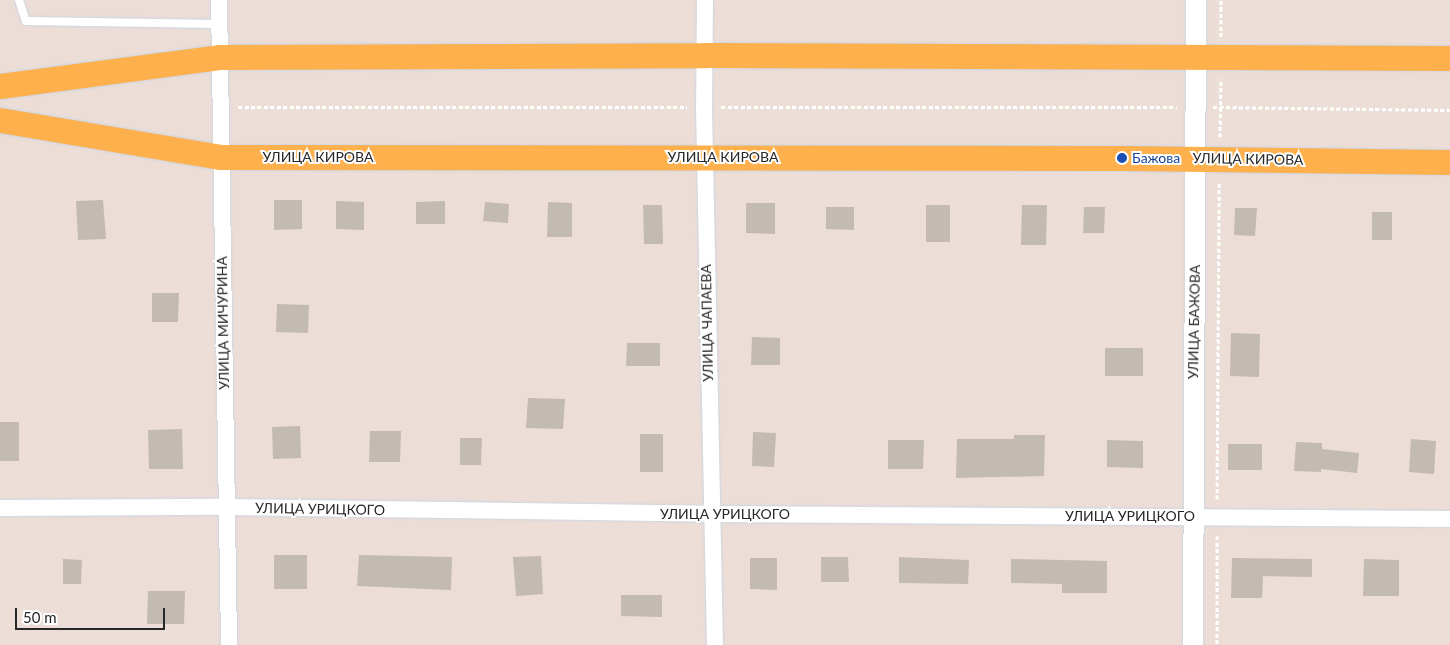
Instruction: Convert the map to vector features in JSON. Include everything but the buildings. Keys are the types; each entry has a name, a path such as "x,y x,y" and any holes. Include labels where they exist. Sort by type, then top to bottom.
{"main road":[{"path":"0,86 219,56 705,55 1450,58"},
{"name":"УЛИЦА КИРОВА","path":"0,120 220,157 1208,159 1450,162"}],"street":[{"name":"УЛИЦА МИЧУРИНА","path":"219,0 229,645"},
{"name":"УЛИЦА ЧАПАЕВА","path":"705,0 704,107 710,514 715,645"},
{"name":"УЛИЦА БАЖОВА","path":"1193,645 1192,516 1208,159 1197,107 1196,0"},
{"name":"УЛИЦА УРИЦКОГО","path":"0,508 226,507 710,514 1450,519"}],"lane":[{"path":"19,0 26,21 219,24"}],"path":[{"path":"1217,645 1217,516 1208,159 1220,107 1221,0"},
{"path":"220,107 1220,107 1450,110"}],"place":[{"name":"Бажова","path":"1122,158"}]}
